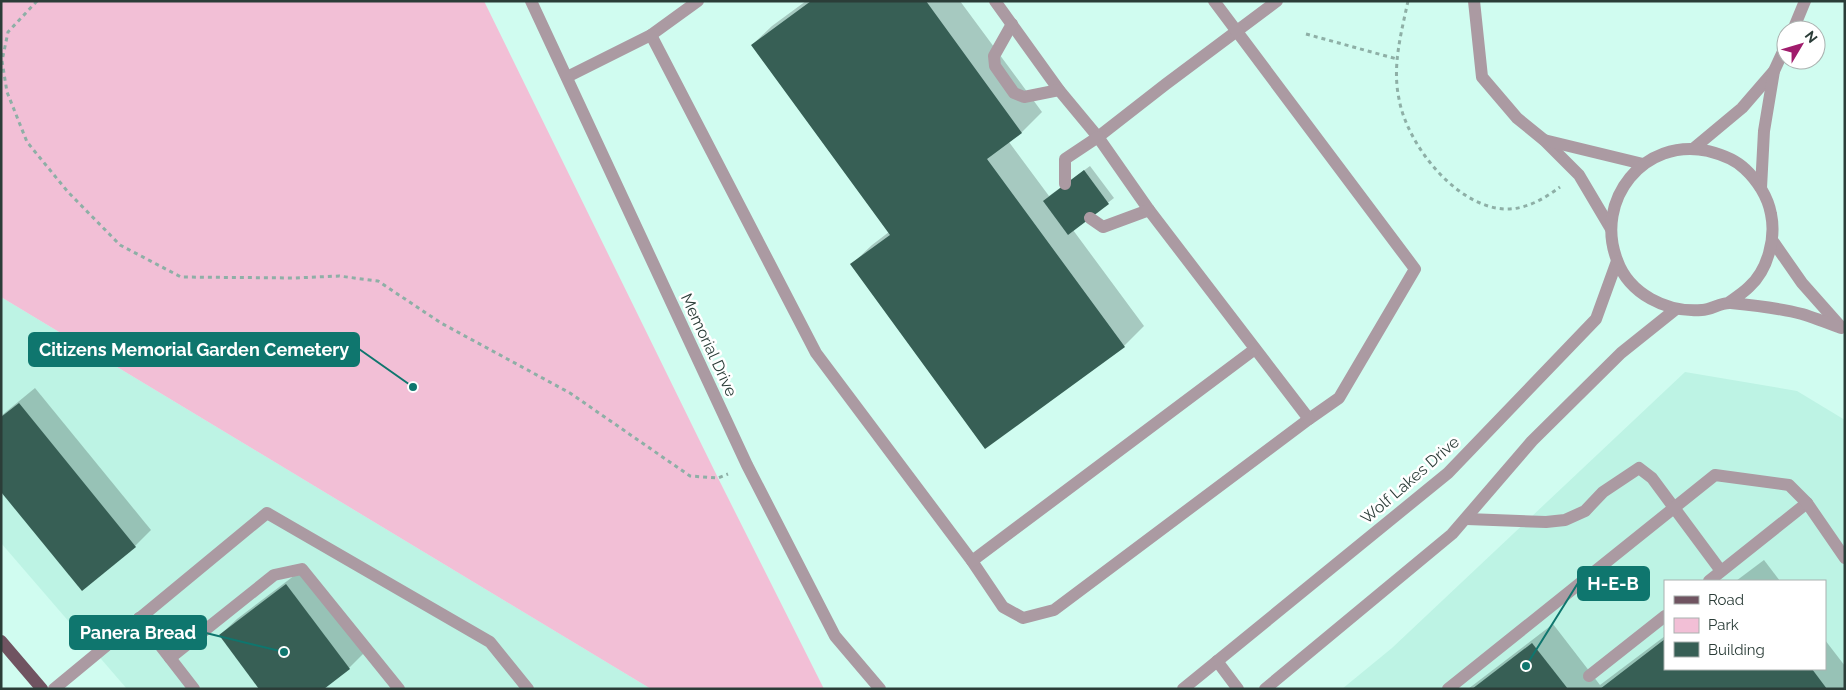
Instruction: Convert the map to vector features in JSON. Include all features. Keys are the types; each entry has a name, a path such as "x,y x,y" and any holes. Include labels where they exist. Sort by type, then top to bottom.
{"main road":[{"path":"1,641 42,689"}],"street":[{"name":"Memorial Drive","path":"531,1 747,466 834,636 880,689"},
{"path":"567,77 651,35 698,1"},
{"path":"995,1 1059,90 1098,138 1149,210 1309,419"},
{"path":"651,35 816,353 972,561 1003,607 1023,618 1054,610 1309,419 1340,398 1415,269 1214,1"},
{"path":"1064,184 1065,159 1098,138 1277,1"},
{"path":"1474,1 1482,77 1517,118 1544,140 1579,175 1611,229"},
{"path":"1797,20 1806,1"},
{"path":"1012,24 994,56 995,66 1014,93 1024,96 1059,90"},
{"path":"1761,188 1764,131 1776,66"},
{"path":"1694,148 1742,108 1774,71"},
{"path":"1544,140 1643,164"},
{"path":"1694,148 1720,154 1744,167 1761,188 1771,213 1772,240 1765,265 1750,287 1728,303 1703,310 1676,309 1651,300 1630,283 1617,260 1611,235 1613,207 1624,183 1643,164 1667,152 1694,148"},
{"path":"1090,218 1103,227 1149,210"},
{"path":"1772,240 1802,283 1843,329"},
{"name":"Wolf Lakes Drive","path":"1183,689 1448,473 1596,319 1617,260"},
{"path":"1728,303 1800,314 1843,329"},
{"path":"1265,689 1452,534 1467,519 1532,441 1622,353 1676,309"},
{"path":"972,561 1255,349"},
{"path":"1467,519 1546,522 1565,520 1585,511 1603,492 1639,468 1652,478 1722,571"},
{"path":"1448,689 1715,475 1789,485 1807,503 1845,558"},
{"path":"1710,580 1807,503"},
{"path":"54,689 267,513 490,642 528,689"},
{"path":"170,658 274,575 302,569 400,689"},
{"path":"1590,676 1664,617"},
{"path":"139,618 194,689"},
{"path":"1216,661 1238,689"}],"path":[{"path":"37,1 8,32 2,61 7,92 27,142 68,192 120,244 181,276 295,278 339,276 378,281 441,324 570,393 690,476 718,478 747,466"},
{"path":"1408,1 1397,50 1396,75 1398,99 1405,124 1419,150 1437,172 1465,194 1485,205 1504,209 1523,207 1540,200 1563,185"},
{"path":"1306,34 1397,58"}],"shaded area":[{"path":"1,297 651,689 127,689 1,543"},
{"path":"1685,372 1797,391 1845,420 1845,689 1342,689 1392,648"}],"green space":[{"path":"1,1 484,1 718,478 824,689 651,689 1,297"}],"building":[{"path":"811,1 926,1 1022,133 987,159 1125,347 985,449 850,264 890,235 751,45"},
{"path":"1084,170 1109,204 1068,235 1043,201"},
{"path":"19,403 136,547 82,591 1,492 1,417"},
{"path":"286,584 350,669 324,689 259,689 219,635"},
{"path":"1664,640 1664,670 1813,670 1827,689 1600,689"},
{"path":"1532,643 1568,689 1472,689"}],"place":[{"name":"Citizens Memorial Garden Cemetery","path":"413,387"},
{"name":"Panera Bread","path":"284,652"},
{"name":"H-E-B","path":"1526,666"}]}
